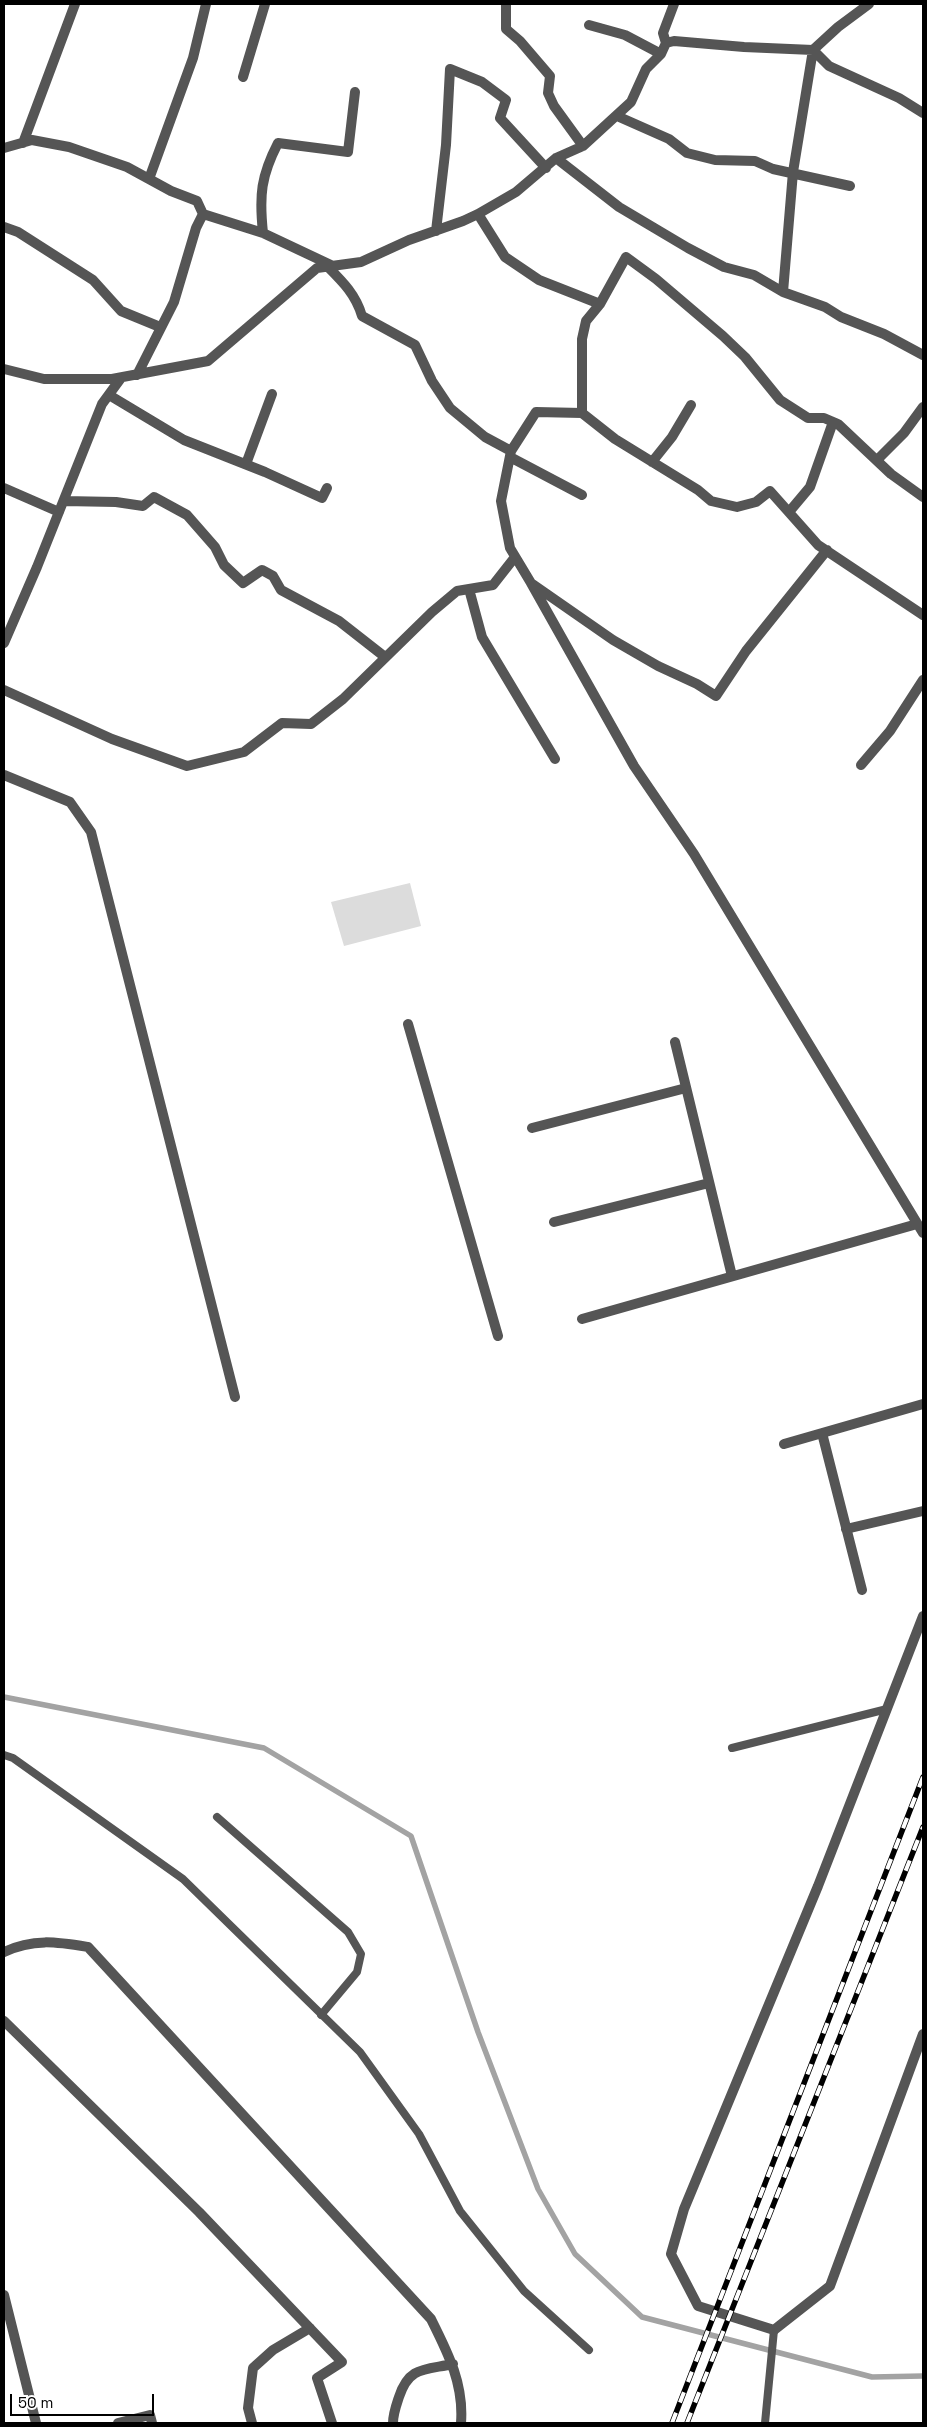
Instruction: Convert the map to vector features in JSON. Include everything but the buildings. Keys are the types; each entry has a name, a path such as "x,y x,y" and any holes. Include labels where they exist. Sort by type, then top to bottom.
{"street":[{"path":"23,143 76,4"},
{"path":"149,179 193,58 206,4"},
{"path":"244,77 265,4"},
{"path":"506,4 506,29 520,41 550,76 548,93 554,106 583,146"},
{"path":"4,369 44,380 121,378 208,361 317,268 361,262 409,240 478,214 516,192 556,158 583,146 631,102 646,69 661,54 666,43 663,33 674,4"},
{"path":"782,292 793,172 813,50 838,27 869,4"},
{"path":"589,25 625,35 661,54"},
{"path":"666,43 674,41 813,50 829,66 899,98 923,113"},
{"path":"436,231 446,145 450,69 482,82 506,100 500,118 546,168"},
{"path":"262,233 260,204 264,176 266,165 278,142 348,152 355,92"},
{"path":"617,116 669,140 687,153 715,160 755,161 772,169 793,172 850,186"},
{"path":"4,148 32,140 68,148 127,167 197,201 203,214 262,233 331,266 358,302 362,316 415,345 432,381 450,408 485,437 510,454 582,495"},
{"path":"556,158 619,206 662,233 724,267 754,276 782,292 825,307 841,316 884,334 923,355"},
{"path":"137,375 174,302 196,228 203,214"},
{"path":"478,214 505,257 540,280 600,304"},
{"path":"4,227 18,232 93,280 120,311 160,327"},
{"path":"582,413 582,339 586,321 600,304 626,257 656,279 723,336 745,357 780,400 808,418 824,418 838,424 891,474 923,497"},
{"path":"4,643 64,501 102,404 121,378"},
{"path":"246,464 272,394"},
{"path":"109,395 184,440 246,464 322,498 327,488"},
{"path":"652,462 672,437 691,405"},
{"path":"877,460 904,433 923,407"},
{"path":"582,1319 732,1276 920,1229 694,854 634,766 510,548 501,501 510,454 536,412 582,413 615,439 698,490 711,501 736,507 756,502 770,491 818,545 923,615"},
{"path":"789,512 810,487 833,422"},
{"path":"4,488 59,512"},
{"path":"64,501 116,502 143,506 154,497 187,515 215,547 224,565 243,583 262,570 272,576 281,590 339,621 385,657"},
{"path":"531,583 613,640 716,696 746,651 827,550"},
{"path":"4,690 112,739 187,766 244,752 282,723 311,724 343,699 456,591 493,585 515,557"},
{"path":"469,589 482,637 555,760"},
{"path":"861,765 890,731 923,680"},
{"path":"4,775 70,802 91,832 235,1397"},
{"path":"408,1024 498,1336"},
{"path":"675,1042 732,1276"},
{"path":"532,1128 686,1088"},
{"path":"554,1222 709,1183"},
{"path":"784,1444 923,1404"},
{"path":"822,1433 862,1590"},
{"path":"846,1529 923,1511"},
{"path":"923,1616 818,1886 684,2209 671,2254 698,2306 774,2330 830,2286 923,2034"},
{"path":"4,1952 12,1948 49,1940 88,1946 431,2319 454,2364 462,2413 461,2423"},
{"path":"4,2021 199,2212 342,2362 317,2378 332,2423"},
{"path":"4,2295 36,2423"},
{"path":"252,2423 248,2408 253,2368 273,2350 310,2328"},
{"path":"393,2423 393,2415 401,2390 408,2377 414,2372 454,2364"},
{"path":"118,2423 150,2415 152,2423"}],"lane":[{"path":"732,1748 887,1709"},
{"path":"4,1755 13,1758 64,1793 182,1879 360,2052 419,2134 460,2211 524,2291 589,2350"},
{"path":"217,1817 348,1932 361,1954 357,1972 321,2015"},
{"path":"765,2423 774,2330"}],"shaded area":[{"path":"410,883 421,926 344,946 331,902"}],"waterway":[{"path":"4,1697 264,1748 411,1836 478,2032 538,2189 575,2254 642,2317 872,2377 923,2376"}],"railway":[{"path":"672,2423 923,1777"},
{"path":"687,2423 923,1827"}]}
